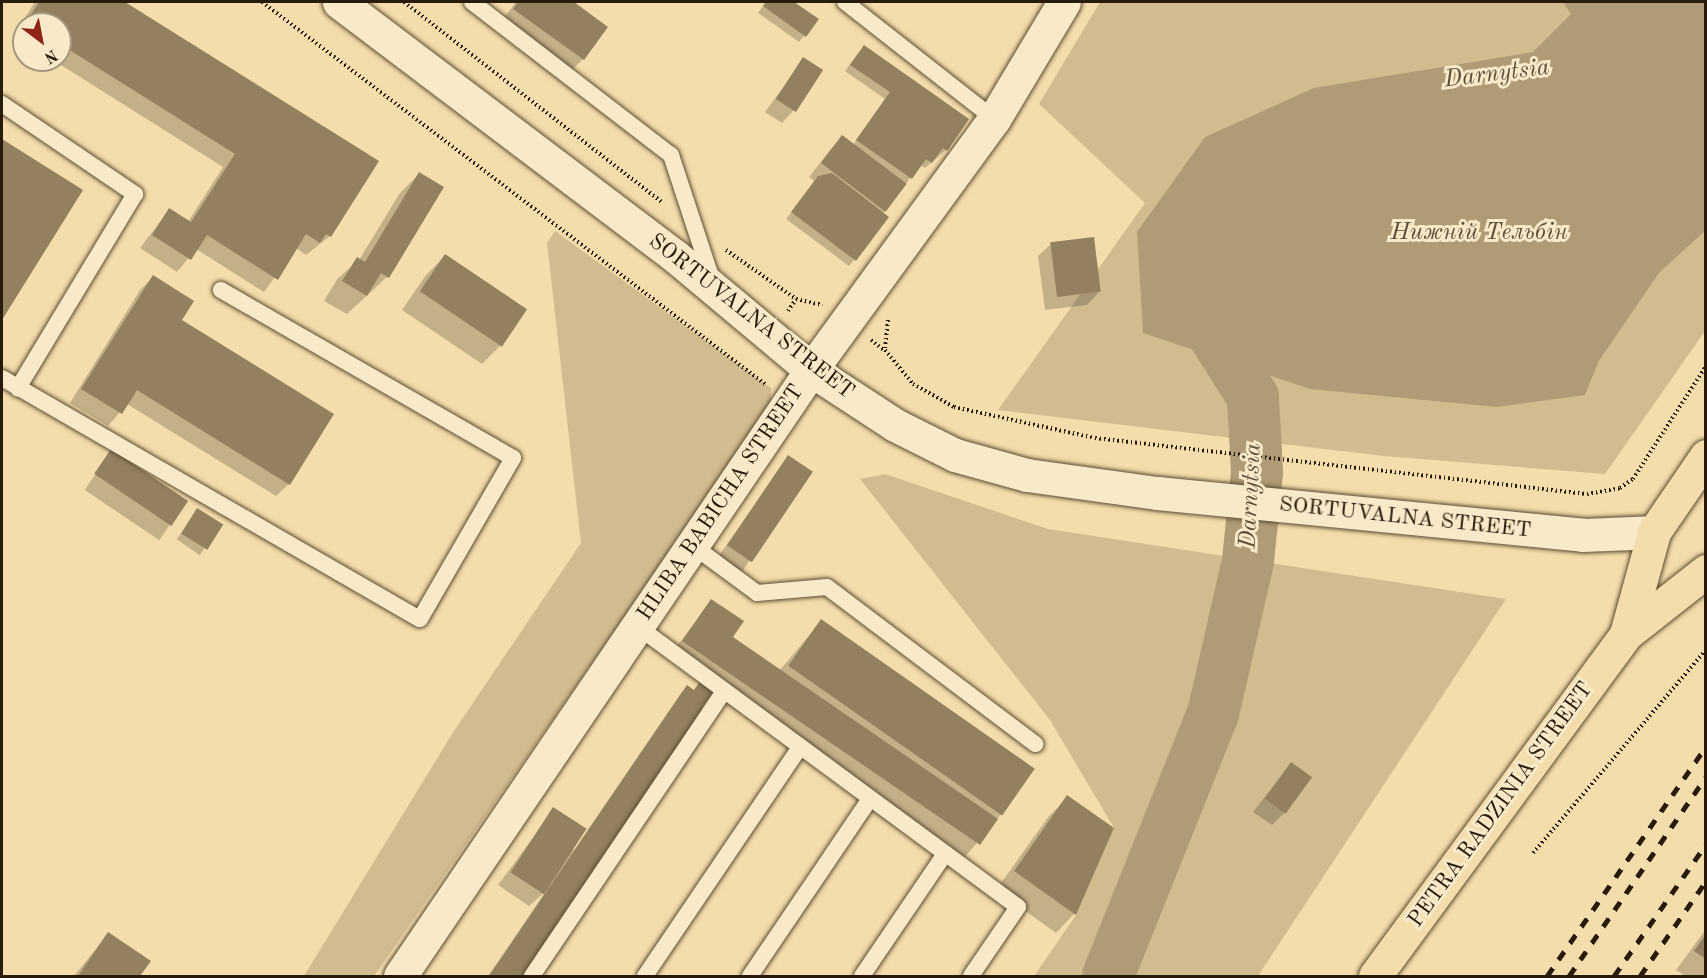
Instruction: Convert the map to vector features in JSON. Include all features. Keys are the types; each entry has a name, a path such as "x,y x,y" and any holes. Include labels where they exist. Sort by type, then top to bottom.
{"main road":[{"name":"PETRA RADZINIA STREET","path":"1626,634 1654,532 1706,456"},
{"name":"PETRA RADZINIA STREET","path":"1375,976 1626,634 1706,571"}],"street":[{"name":"SORTUVALNA STREET","path":"339,2 715,290 811,370 895,425 955,455 1027,475 1157,493 1583,535 1654,532"},
{"name":"HLIBA BABICHA STREET","path":"400,976 788,403 994,119 1064,2"}],"lane":[{"path":"472,2 671,155 715,290"},
{"path":"845,2 994,119"},
{"path":"2,104 135,194 18,388"},
{"path":"2,378 420,619 513,458 221,290"},
{"path":"692,545 757,593 827,587 1035,744"},
{"path":"637,626 1018,907 970,976"},
{"path":"532,976 724,691"},
{"path":"645,976 800,747"},
{"path":"750,976 870,799"},
{"path":"862,976 945,854"}],"path":[{"path":"262,2 788,403"},
{"path":"404,2 694,227 796,300 822,305 830,303"},
{"path":"890,315 885,350 913,384 954,407 1095,438 1587,494 1620,488 1646,463 1706,366"},
{"path":"1533,853 1706,650"}],"shaded area":[{"path":"1100,2 1640,2 1575,290 1585,395 1599,361 1659,273 1705,231 1705,331 1605,474 1384,456 998,410 1145,203 1039,104"},
{"path":"555,231 771,388 771,406 374,976 304,976 452,734 581,543 547,243"},
{"path":"885,474 1048,529 1506,599 1258,976 1034,976 1076,915 1114,828 1050,720 860,479"}],"water":[{"name":"Нижній Тельбін","path":"1563,2 1705,2 1705,231 1659,273 1599,361 1585,395 1497,407 1310,389 1143,333 1137,232 1205,137 1314,88 1533,52 1571,14"}],"building":[{"path":"39,2 125,2 379,161 331,237 326,234 320,243 306,234 278,280 207,235 191,260 152,235 169,208 191,222 235,154 72,52 72,12 32,12"},
{"path":"518,2 574,2 608,27 584,60 513,9"},
{"path":"766,2 794,2 819,19 806,37 763,6"},
{"path":"864,45 969,119 947,151 943,148 932,163 926,159 912,179 856,140 890,92 850,65"},
{"path":"803,57 823,70 796,112 776,99"},
{"path":"842,135 907,184 886,212 821,163"},
{"path":"2,139 83,190 2,320"},
{"path":"419,172 444,187 389,278 381,273 367,296 342,281 357,257 365,262"},
{"path":"832,173 889,217 856,261 791,212 818,176"},
{"path":"1094,237 1101,292 1057,297 1050,242"},
{"path":"445,254 527,309 502,347 420,291"},
{"path":"153,275 194,301 182,320 334,414 290,485 137,390 122,414 81,389"},
{"path":"111,449 188,501 171,526 94,474"},
{"path":"788,455 813,472 752,562 727,545"},
{"path":"197,508 223,524 207,550 181,533"},
{"path":"711,599 744,621 733,637 998,819 980,845 682,641"},
{"path":"821,619 1035,769 1002,815 788,666"},
{"path":"701,680 715,689 702,708 707,711 527,976 489,976 687,685 694,690"},
{"path":"1291,762 1312,777 1286,814 1265,798"},
{"path":"1067,795 1114,828 1076,915 1014,871"},
{"path":"553,807 587,829 544,894 511,872"},
{"path":"108,932 151,961 140,976 78,976"},
{"path":"1706,934 1706,959 1694,951"}],"waterway":[{"name":"Darnytsia","path":"1108,976 1213,714 1248,561 1257,472 1253,397 1205,321 1200,300"}],"railway":[{"path":"1547,976 1706,746"},
{"path":"1569,976 1706,777"},
{"path":"1614,976 1706,844"},
{"path":"1640,976 1706,881"}]}
